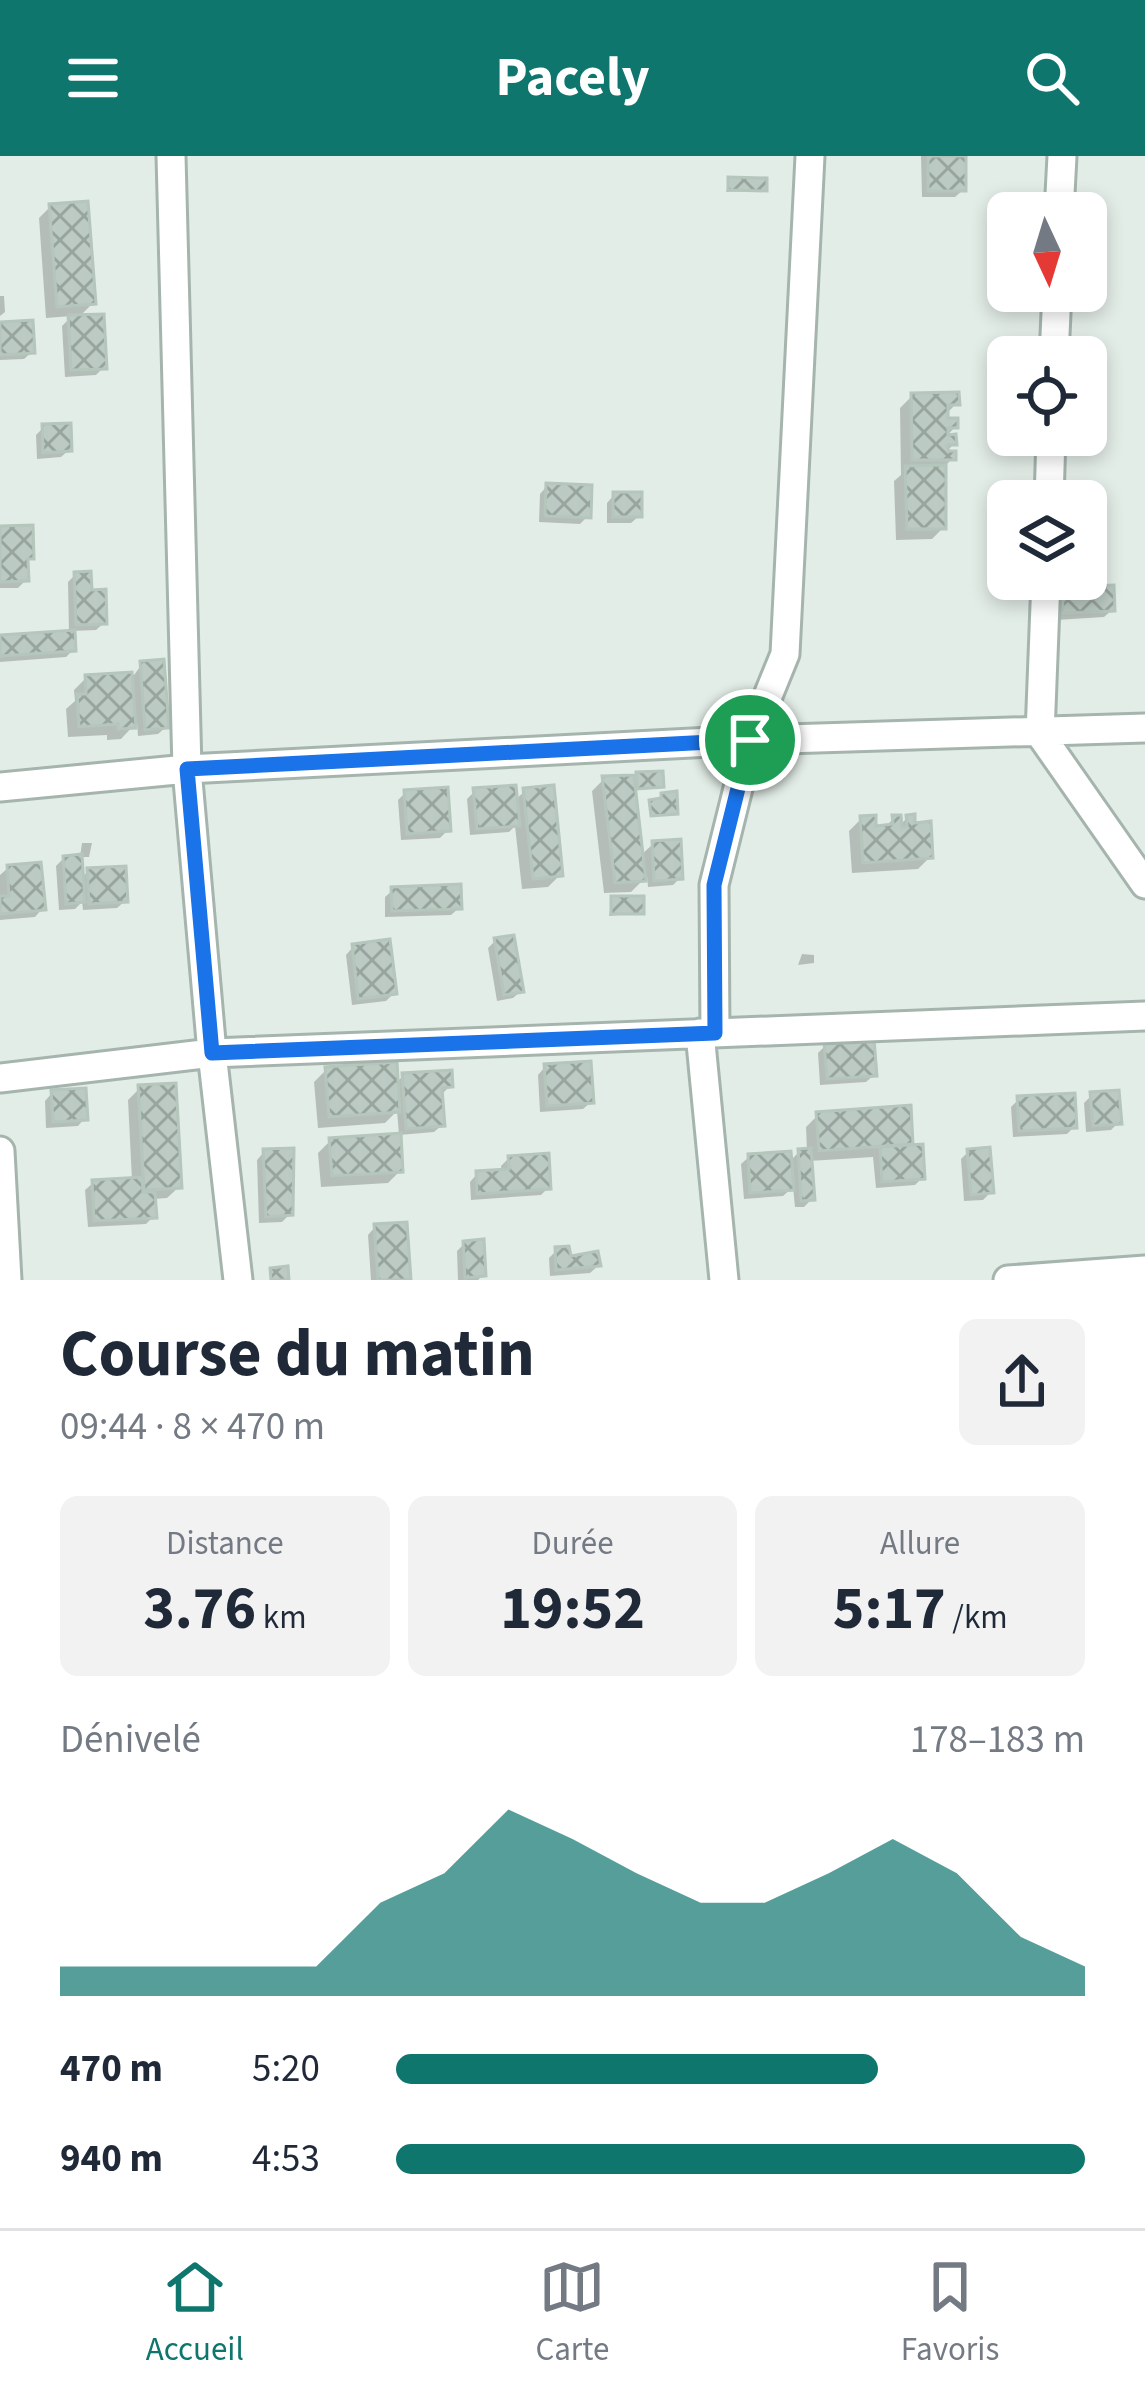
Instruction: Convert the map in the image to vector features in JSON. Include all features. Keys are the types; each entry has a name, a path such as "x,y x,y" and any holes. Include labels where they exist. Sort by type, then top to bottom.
{"street":[{"path":"171,156 187,769 238,1280"},
{"path":"724,1280 707,1033 714,885 750,740 785,653 810,156"},
{"path":"1060,192 1061,156"},
{"path":"1045,600 1040,734 1145,884"},
{"path":"0,787 187,769 750,740 1145,728"},
{"path":"0,1078 212,1053 1145,1016"},
{"path":"0,1151 7,1280"},
{"path":"1008,1280 1145,1270"}],"building":[{"path":"928,156 966,156 966,191 928,191"},
{"path":"728,177 767,178 767,191 728,190"},
{"path":"88,201 96,304 57,307 49,204"},
{"path":"104,314 107,369 71,370 68,315"},
{"path":"33,320 35,353 0,355 0,322"},
{"path":"959,392 960,405 948,405 948,418 958,418 958,428 948,428 948,435 956,434 957,445 948,445 948,451 956,451 956,460 912,460 911,393"},
{"path":"71,423 72,451 43,453 42,424"},
{"path":"946,465 946,529 907,529 905,466"},
{"path":"546,483 592,485 591,518 545,516"},
{"path":"613,492 642,492 642,517 613,517"},
{"path":"33,525 29,581 0,582 0,526"},
{"path":"91,571 92,590 106,589 107,624 76,625 74,572"},
{"path":"1107,585 1114,585 1115,611 1063,613 1062,600 1107,600"},
{"path":"75,630 76,651 0,656 0,635"},
{"path":"164,659 169,728 145,730 140,661"},
{"path":"132,672 136,728 118,729 118,724 79,727 77,694 86,694 85,675"},
{"path":"663,771 664,787 637,789 636,772"},
{"path":"634,775 646,881 615,883 602,776"},
{"path":"516,785 520,826 477,829 473,788"},
{"path":"554,785 563,876 533,879 523,788"},
{"path":"448,787 451,831 407,834 404,790"},
{"path":"677,791 678,814 651,816 649,800"},
{"path":"915,814 915,823 931,821 933,858 863,863 860,816 876,815 876,826 893,824 892,815 901,815 902,827 907,826 906,815"},
{"path":"681,839 683,879 654,881 652,841"},
{"path":"82,854 85,902 66,904 63,856"},
{"path":"41,862 46,910 0,914 0,896 9,896 7,865"},
{"path":"126,866 128,902 89,904 87,868"},
{"path":"461,884 462,909 392,911 391,887"},
{"path":"611,896 644,896 644,914 611,914"},
{"path":"514,935 524,992 504,995 494,938"},
{"path":"390,939 397,994 358,999 352,944"},
{"path":"874,1039 877,1076 827,1079 824,1042"},
{"path":"591,1061 594,1103 547,1106 544,1064"},
{"path":"397,1062 400,1112 329,1117 325,1067"},
{"path":"452,1070 453,1087 442,1088 445,1126 406,1129 402,1073"},
{"path":"176,1083 182,1188 144,1190 138,1085"},
{"path":"86,1088 88,1120 53,1122 51,1090"},
{"path":"1119,1090 1122,1124 1093,1126 1090,1092"},
{"path":"1075,1093 1077,1128 1019,1131 1017,1096"},
{"path":"911,1105 913,1144 819,1151 816,1112"},
{"path":"401,1133 403,1172 332,1176 329,1138"},
{"path":"923,1144 925,1179 882,1182 880,1147"},
{"path":"990,1147 994,1193 971,1195 967,1149"},
{"path":"294,1148 293,1215 266,1217 263,1149"},
{"path":"811,1148 815,1200 801,1201 798,1149"},
{"path":"791,1151 794,1190 750,1193 748,1154"},
{"path":"549,1153 551,1189 477,1194 476,1171 509,1169 508,1156"},
{"path":"142,1177 143,1192 155,1192 157,1218 94,1221 92,1180"},
{"path":"407,1222 411,1280 378,1280 374,1224"},
{"path":"484,1239 486,1276 465,1278 463,1241"},
{"path":"569,1246 571,1256 598,1251 601,1266 556,1270 555,1247"},
{"path":"288,1266 289,1280 271,1280 270,1268"}],"route":[{"path":"750,740 714,885 715,1033 212,1053 187,769 750,740"}]}
